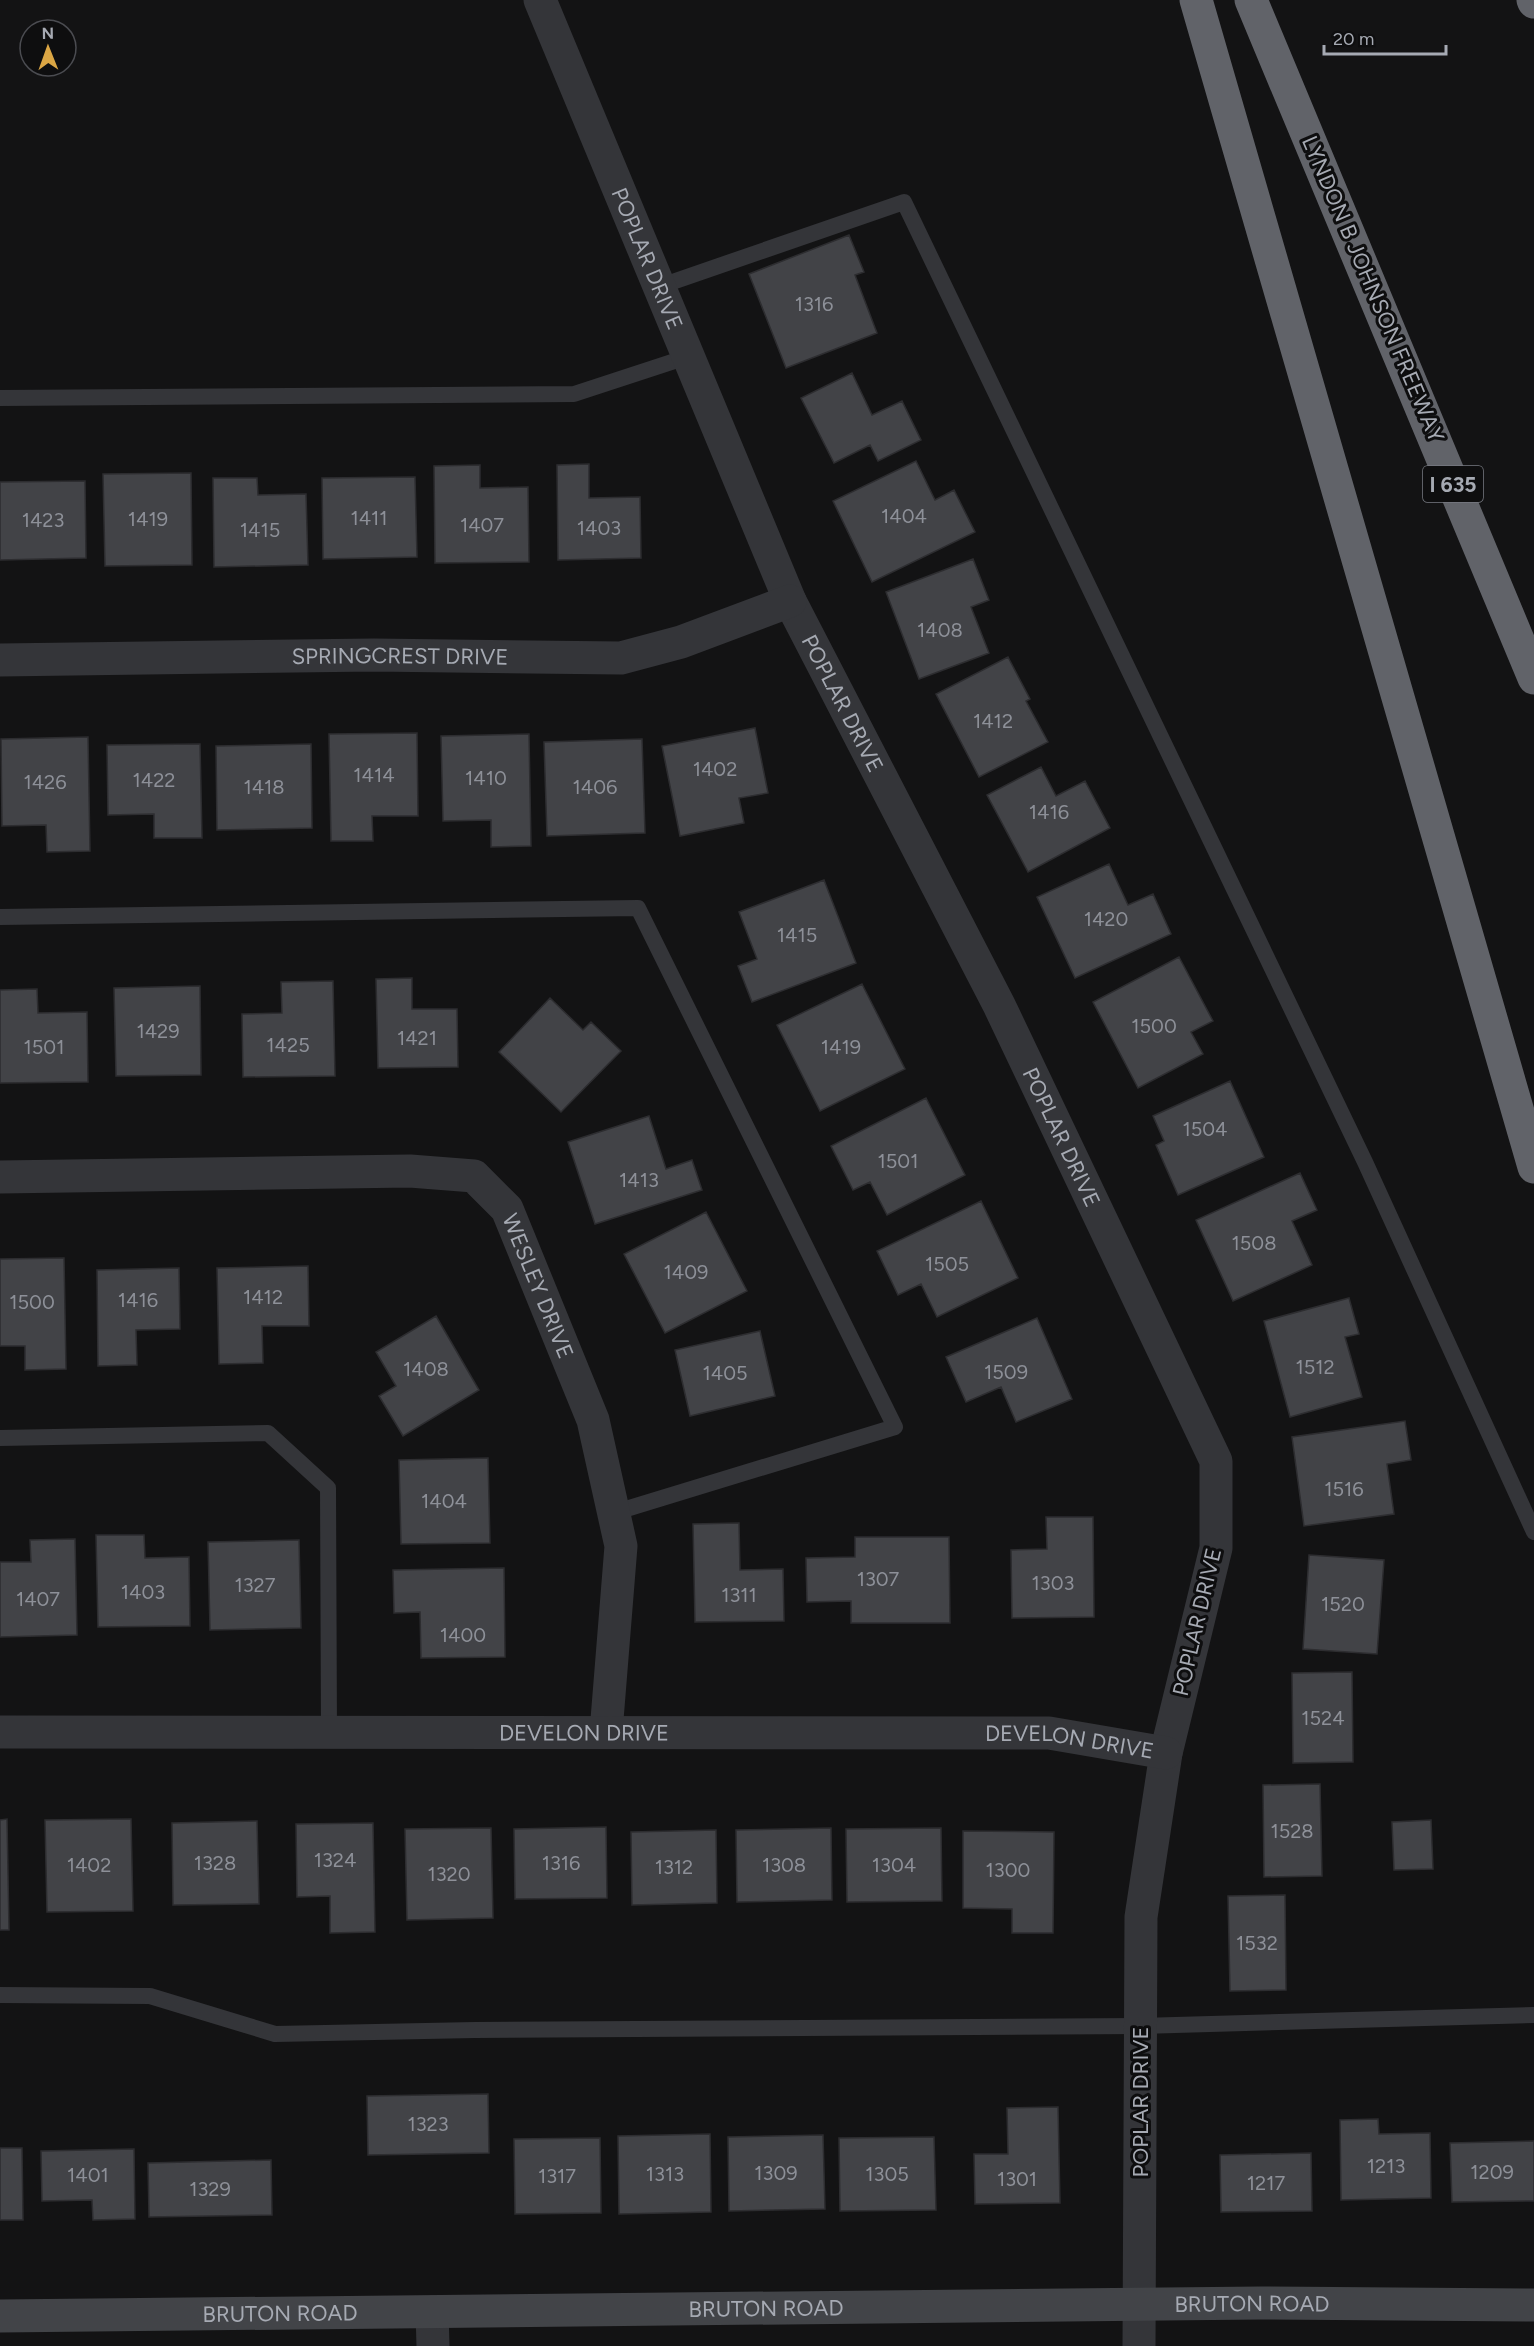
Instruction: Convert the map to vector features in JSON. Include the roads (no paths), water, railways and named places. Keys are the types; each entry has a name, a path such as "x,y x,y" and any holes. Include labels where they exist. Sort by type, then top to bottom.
{"highway":[{"path":"1196,0 1534,1167"},
{"name":"LYNDON B JOHNSON FREEWAY","path":"1251,0 1534,678"}],"main road":[{"name":"BRUTON ROAD","path":"0,2316 1261,2303 1534,2305"}],"street":[{"name":"POPLAR DRIVE","path":"540,0 790,601 999,1005 1216,1461 1216,1548 1166,1753 1141,1917 1139,2346"},
{"name":"SPRINGCREST DRIVE","path":"0,660 374,655 621,658 681,642 790,601"},
{"name":"WESLEY DRIVE","path":"0,1177 410,1171 474,1176 507,1209 593,1420 621,1546 606,1732"},
{"name":"DEVELON DRIVE","path":"0,1732 1049,1733 1166,1753"},
{"path":"432,2312 433,2346"}],"lane":[{"path":"658,287 904,202 1365,1162 1534,1532"},
{"path":"0,398 574,394 687,357"},
{"path":"0,917 638,908 895,1427 613,1513"},
{"path":"0,1438 268,1433 328,1488 328,1732"},
{"path":"0,1995 150,1996 275,2034 475,2030 1140,2026 1534,2015"}]}
